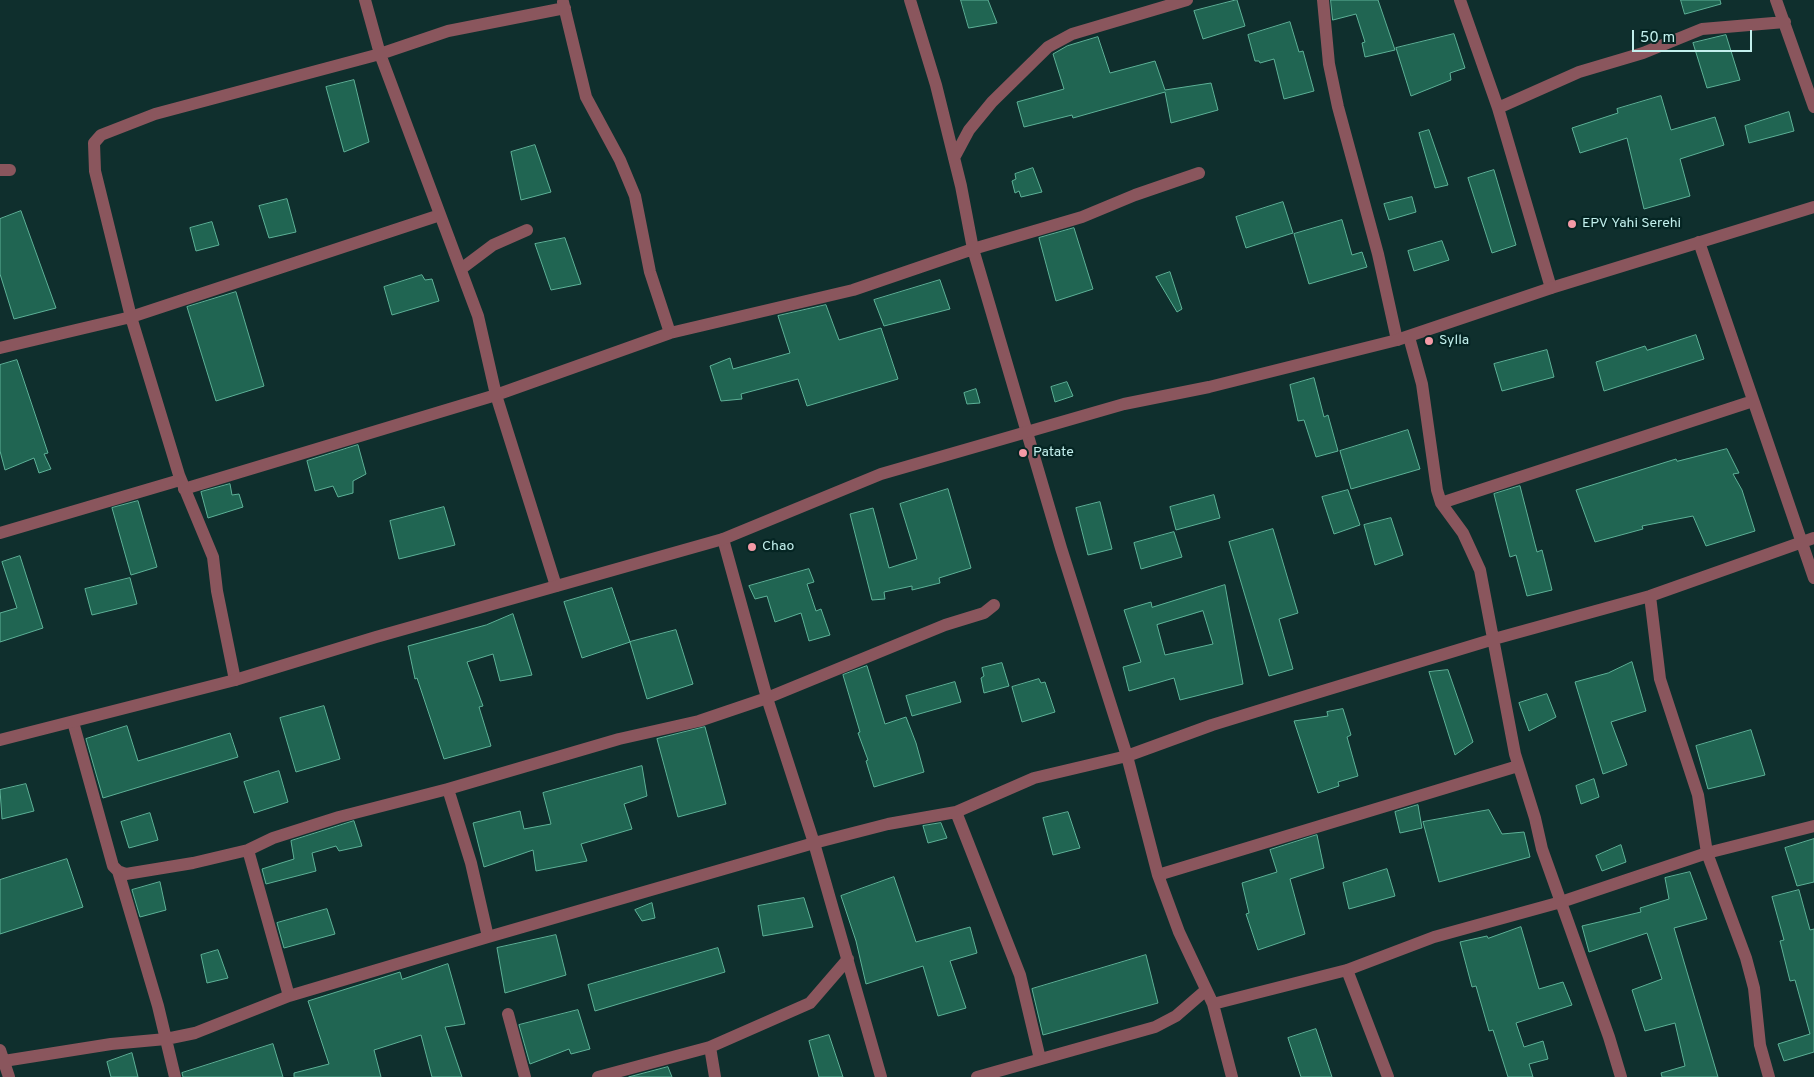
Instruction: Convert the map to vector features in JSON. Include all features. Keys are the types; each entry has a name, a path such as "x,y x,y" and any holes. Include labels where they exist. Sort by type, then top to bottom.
{"street":[{"path":"365,0 380,54 478,316 496,395 556,586"},
{"path":"910,0 936,85 973,249 1064,557 1127,756 1158,874 1179,932 1213,1004 1232,1077"},
{"path":"954,158 969,130 992,102 1048,47 1072,34 1187,0"},
{"path":"1323,0 1330,64 1338,107 1403,339 1422,384 1437,490 1441,503 1463,533 1473,552 1486,593 1518,766 1560,902 1581,955 1621,1077"},
{"path":"1460,0 1498,108 1551,288"},
{"path":"1776,0 1814,106"},
{"path":"235,680 217,591 213,556 182,484 132,316 94,171 94,144 101,135 155,114 380,54 448,31 563,4 586,97 620,160 635,196 650,272 670,333"},
{"path":"1498,108 1579,72 1643,53 1702,29 1785,22"},
{"path":"0,533 182,484 496,395 670,333 852,290 973,249 1082,217 1199,173"},
{"path":"0,740 235,680 366,640 723,539 881,474 1124,404 1209,387 1403,339 1551,288 1814,207"},
{"path":"0,348 132,316 440,215"},
{"path":"461,269 493,245 527,230"},
{"path":"1699,242 1814,578"},
{"path":"1441,503 1753,400"},
{"path":"9,1077 2,1056 166,1039 195,1032 289,996 488,937 814,843 888,824 956,812 1034,778 1127,756 1212,725 1494,639 1650,596 1814,538"},
{"path":"723,539 767,698 814,843 881,1077"},
{"path":"1650,596 1660,679 1698,795 1707,853 1746,958 1754,988 1760,1045 1769,1077"},
{"path":"118,872 126,874 193,863 248,850 273,838 339,817 448,789 619,739 699,721 767,698 945,625 984,613 994,605"},
{"path":"73,722 113,866 118,872 166,1039 175,1077"},
{"path":"1158,874 1518,766"},
{"path":"448,789 471,863 488,937"},
{"path":"956,812 1020,975 1040,1060"},
{"path":"1213,1004 1348,970 1434,937 1560,902 1707,853 1814,826"},
{"path":"248,850 289,996"},
{"path":"598,1077 710,1047 810,1003 848,959"},
{"path":"1348,970 1388,1077"},
{"path":"977,1077 1155,1027 1176,1016 1206,990"},
{"path":"508,1014 524,1077"},
{"path":"710,1047 715,1077"}],"building":[{"path":"961,0 988,0 997,23 969,28"},
{"path":"1237,0 1245,26 1203,39 1194,11"},
{"path":"1331,0 1378,0 1395,50 1365,57 1362,43 1365,42 1356,14 1333,20"},
{"path":"1681,0 1720,0 1721,4 1685,14"},
{"path":"1290,22 1299,52 1303,51 1314,91 1284,99 1274,59 1260,63 1255,61 1248,35"},
{"path":"1454,34 1465,68 1450,73 1451,80 1411,96 1396,48"},
{"path":"1726,35 1740,80 1707,88 1693,43"},
{"path":"1098,37 1110,73 1155,61 1165,90 1211,83 1218,110 1171,123 1165,92 1073,118 1072,115 1024,127 1017,102 1064,89 1053,54 1067,46"},
{"path":"354,80 369,142 344,152 326,87"},
{"path":"1661,96 1671,130 1715,117 1724,145 1680,159 1690,196 1644,209 1627,138 1580,153 1572,128 1618,113 1617,109"},
{"path":"1789,112 1794,131 1749,143 1745,126"},
{"path":"1429,130 1448,185 1435,188 1419,133"},
{"path":"535,145 551,192 521,200 511,152"},
{"path":"1033,168 1042,192 1021,197 1019,191 1015,193 1012,181 1016,179 1015,174"},
{"path":"1494,170 1516,245 1492,253 1468,178"},
{"path":"1412,197 1416,212 1389,220 1384,204"},
{"path":"287,199 296,232 269,238 259,206"},
{"path":"1283,202 1293,233 1246,248 1236,217"},
{"path":"21,211 56,308 14,319 0,274 0,219"},
{"path":"1342,220 1352,255 1362,252 1367,267 1309,284 1294,234"},
{"path":"212,222 219,245 196,251 190,228"},
{"path":"1074,228 1093,289 1056,301 1039,238"},
{"path":"565,238 581,284 551,290 535,244"},
{"path":"1442,241 1449,260 1414,271 1408,251"},
{"path":"1170,272 1182,309 1177,312 1156,277"},
{"path":"422,275 425,280 432,279 439,301 392,315 384,287"},
{"path":"940,280 950,309 884,326 874,300"},
{"path":"236,292 264,386 216,401 187,307"},
{"path":"826,305 839,340 881,328 898,379 807,406 798,379 741,394 742,399 721,401 710,366 730,358 733,369 790,353 778,316"},
{"path":"1696,335 1704,359 1604,391 1596,362 1645,346 1647,350"},
{"path":"1547,350 1554,377 1502,391 1494,364"},
{"path":"17,360 48,453 44,454 51,469 39,473 34,458 5,470 0,451 0,365"},
{"path":"1314,378 1324,417 1328,415 1338,451 1316,457 1304,420 1298,421 1290,385"},
{"path":"1067,382 1073,396 1055,402 1051,387"},
{"path":"976,389 980,403 967,404 964,393"},
{"path":"1408,430 1420,469 1351,489 1340,451"},
{"path":"358,445 366,474 353,481 353,493 338,497 333,486 315,491 307,461"},
{"path":"1727,449 1739,473 1733,474 1742,490 1755,531 1706,546 1693,516 1642,526 1643,529 1595,542 1576,490 1676,459 1677,461"},
{"path":"230,484 232,495 239,494 243,507 208,518 201,492"},
{"path":"1520,486 1537,552 1542,550 1552,590 1527,596 1516,555 1510,557 1494,494"},
{"path":"948,489 971,568 939,578 940,583 912,590 912,586 884,592 885,599 872,600 850,514 873,508 889,568 917,559 900,504"},
{"path":"1348,490 1360,525 1334,534 1322,497"},
{"path":"1214,495 1220,518 1176,530 1170,507"},
{"path":"138,501 157,567 131,575 112,508"},
{"path":"1100,502 1112,549 1088,555 1076,508"},
{"path":"444,507 455,545 399,559 390,521"},
{"path":"1391,518 1403,555 1375,565 1364,525"},
{"path":"1273,529 1298,613 1279,619 1293,669 1269,676 1229,542"},
{"path":"1174,532 1182,557 1141,569 1134,543"},
{"path":"20,556 43,628 0,642 0,613 17,608 2,562"},
{"path":"809,569 814,582 807,584 816,611 821,609 830,635 809,641 801,613 775,622 767,596 755,599 749,586"},
{"path":"130,578 137,604 92,615 85,589"},
{"path":"1225,585 1243,684 1180,700 1174,678 1129,691 1123,667 1141,662 1124,610 1151,602 1152,607","holes":["1203,611 1213,644 1165,655 1157,625"]},
{"path":"612,588 630,642 582,658 564,602"},
{"path":"513,614 532,675 500,681 493,654 467,662 483,706 479,707 491,746 444,759 417,678 415,679 408,646 486,625"},
{"path":"676,630 693,684 647,699 630,642"},
{"path":"1632,662 1646,711 1611,722 1627,765 1603,774 1575,682 1608,673"},
{"path":"1002,663 1009,686 984,693 981,678 984,676 982,668"},
{"path":"867,666 885,724 906,717 924,772 874,787 843,675"},
{"path":"1448,670 1473,742 1455,755 1429,672"},
{"path":"1039,679 1041,683 1045,682 1055,712 1022,722 1012,687"},
{"path":"955,682 961,702 912,716 906,696"},
{"path":"1547,694 1556,717 1529,731 1519,703"},
{"path":"324,706 340,759 296,772 280,718"},
{"path":"1343,709 1351,735 1347,737 1358,776 1338,782 1339,786 1318,793 1294,721 1328,716 1327,712"},
{"path":"127,726 138,761 230,733 238,757 103,798 86,739"},
{"path":"705,727 726,804 678,817 657,739"},
{"path":"1751,730 1765,775 1708,789 1696,746"},
{"path":"642,766 647,796 624,804 632,829 581,844 587,861 536,871 533,850 484,867 473,823 520,811 524,829 551,824 543,793"},
{"path":"279,771 288,802 254,813 244,782"},
{"path":"1594,779 1599,797 1581,804 1576,786"},
{"path":"26,784 34,811 2,819 0,790"},
{"path":"1418,805 1422,828 1400,833 1395,812"},
{"path":"1489,810 1502,834 1524,832 1530,857 1439,882 1423,822"},
{"path":"1068,812 1080,848 1053,855 1043,818"},
{"path":"150,813 158,840 129,848 121,822"},
{"path":"354,821 362,846 339,851 336,846 312,853 316,871 266,884 262,869 294,859 291,841"},
{"path":"941,823 947,838 928,843 923,826"},
{"path":"1317,835 1324,868 1290,879 1305,934 1258,950 1246,914 1249,913 1242,883 1277,872 1270,850"},
{"path":"1814,839 1814,882 1797,886 1785,848"},
{"path":"1621,845 1626,862 1602,871 1596,856"},
{"path":"67,859 83,907 0,934 0,880"},
{"path":"1387,869 1395,896 1349,909 1343,883"},
{"path":"1690,872 1707,919 1674,928 1718,1077 1662,1077 1661,1073 1685,1066 1675,1023 1645,1031 1632,990 1662,979 1647,933 1589,952 1582,926 1641,912 1640,908 1669,899 1665,878"},
{"path":"894,877 916,942 970,927 977,953 950,961 966,1008 938,1016 923,966 866,984 856,941 841,896"},
{"path":"160,882 166,910 140,917 132,890"},
{"path":"1799,890 1810,930 1814,929 1814,1052 1784,1061 1778,1044 1810,1034 1795,980 1790,981 1780,941 1784,940 1772,897"},
{"path":"804,898 813,927 763,936 758,906"},
{"path":"652,903 655,918 642,921 635,910"},
{"path":"327,909 335,934 284,948 277,923"},
{"path":"1521,927 1539,989 1563,982 1572,1005 1516,1023 1524,1047 1543,1041 1548,1059 1529,1064 1533,1077 1508,1077 1493,1030 1489,1031 1476,986 1472,987 1460,942 1487,936 1488,938"},
{"path":"556,935 566,975 505,993 497,948"},
{"path":"718,948 725,972 595,1011 588,985"},
{"path":"218,950 228,978 207,983 201,955"},
{"path":"1146,955 1158,1003 1043,1035 1032,989"},
{"path":"448,964 465,1024 445,1027 462,1077 432,1077 421,1035 374,1050 381,1077 294,1077 294,1073 329,1064 308,1001 400,972 402,979"},
{"path":"578,1010 590,1049 571,1054 569,1049 530,1064 519,1025"},
{"path":"1316,1029 1332,1077 1301,1077 1288,1038"},
{"path":"829,1035 843,1077 819,1077 809,1041"},
{"path":"273,1044 283,1077 183,1077 182,1073"},
{"path":"132,1053 138,1077 111,1077 107,1062"},
{"path":"668,1067 672,1077 629,1077"}],"place":[{"name":"EPV Yahi Serehi","path":"1572,224"},
{"name":"Sylla","path":"1429,341"},
{"name":"Patate","path":"1023,453"},
{"name":"Chao","path":"752,547"}]}
